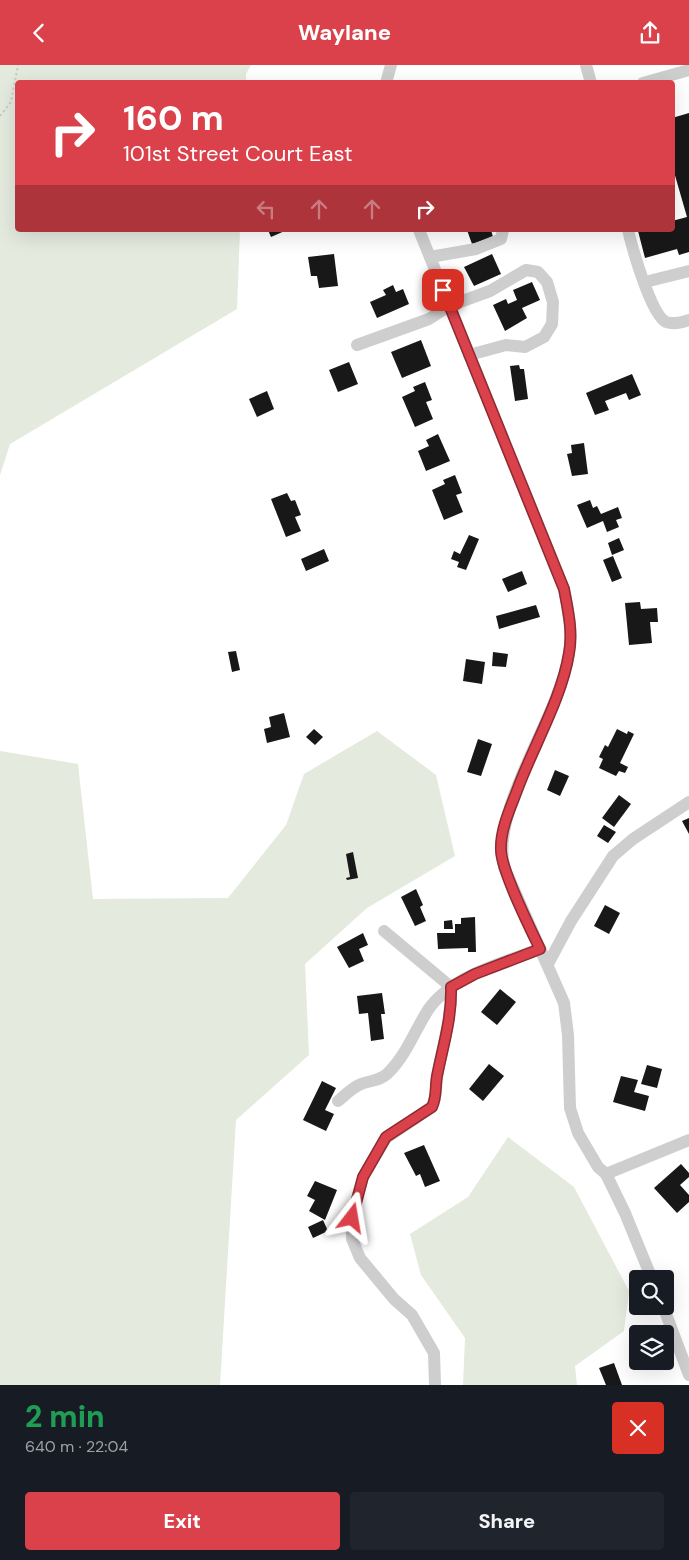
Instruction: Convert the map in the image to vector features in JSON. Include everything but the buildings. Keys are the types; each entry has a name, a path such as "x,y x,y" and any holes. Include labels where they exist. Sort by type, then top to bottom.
{"street":[{"path":"387,80 392,65"},
{"path":"586,65 591,80"},
{"path":"654,80 689,70"},
{"path":"420,232 557,569 568,609 571,634 565,673 507,815 500,850 504,867 564,1003 567,1017 572,1117 589,1153 606,1174 625,1213 648,1270"},
{"path":"430,257 490,245 501,239 503,232"},
{"path":"628,232 634,257 658,314 666,321 676,324 689,320"},
{"path":"357,345 429,319 450,306 490,291 526,270 538,272 547,282 553,302 552,324 544,337 526,347 506,345 469,355"},
{"path":"645,282 689,271"},
{"path":"548,964 571,921 613,856 633,839 689,802"},
{"path":"384,931 451,987 452,1006 436,1080 436,1099 432,1107 386,1137 363,1177 352,1218 352,1239 360,1259 394,1299 412,1315 434,1353 435,1385"},
{"path":"338,1101 358,1085 377,1081 391,1070 401,1059 429,1009 451,987 475,974 540,949"},
{"path":"606,1174 689,1140"},
{"path":"666,1315 689,1375"}],"path":[{"path":"15,80 18,65"},
{"path":"0,116 11,102 15,81"}],"shaded area":[{"path":"0,65 251,65 246,74 246,80 15,80 15,232 240,232 237,309 10,444 0,475"},
{"path":"377,731 436,775 455,856 367,908 305,964 309,1055 236,1120 220,1385 0,1385 0,751 78,764 93,899 228,898 286,825 304,774"},
{"path":"508,1137 574,1187 629,1291 624,1331 575,1366 577,1385 463,1385 465,1338 421,1275 410,1234 468,1197"}],"route":[{"path":"352,1218 363,1177 386,1137 432,1107 436,1099 436,1080 452,1006 451,987 475,974 540,949 504,867 500,850 507,815 550,713 565,673 570,653 571,634 564,589 443,290"}]}
